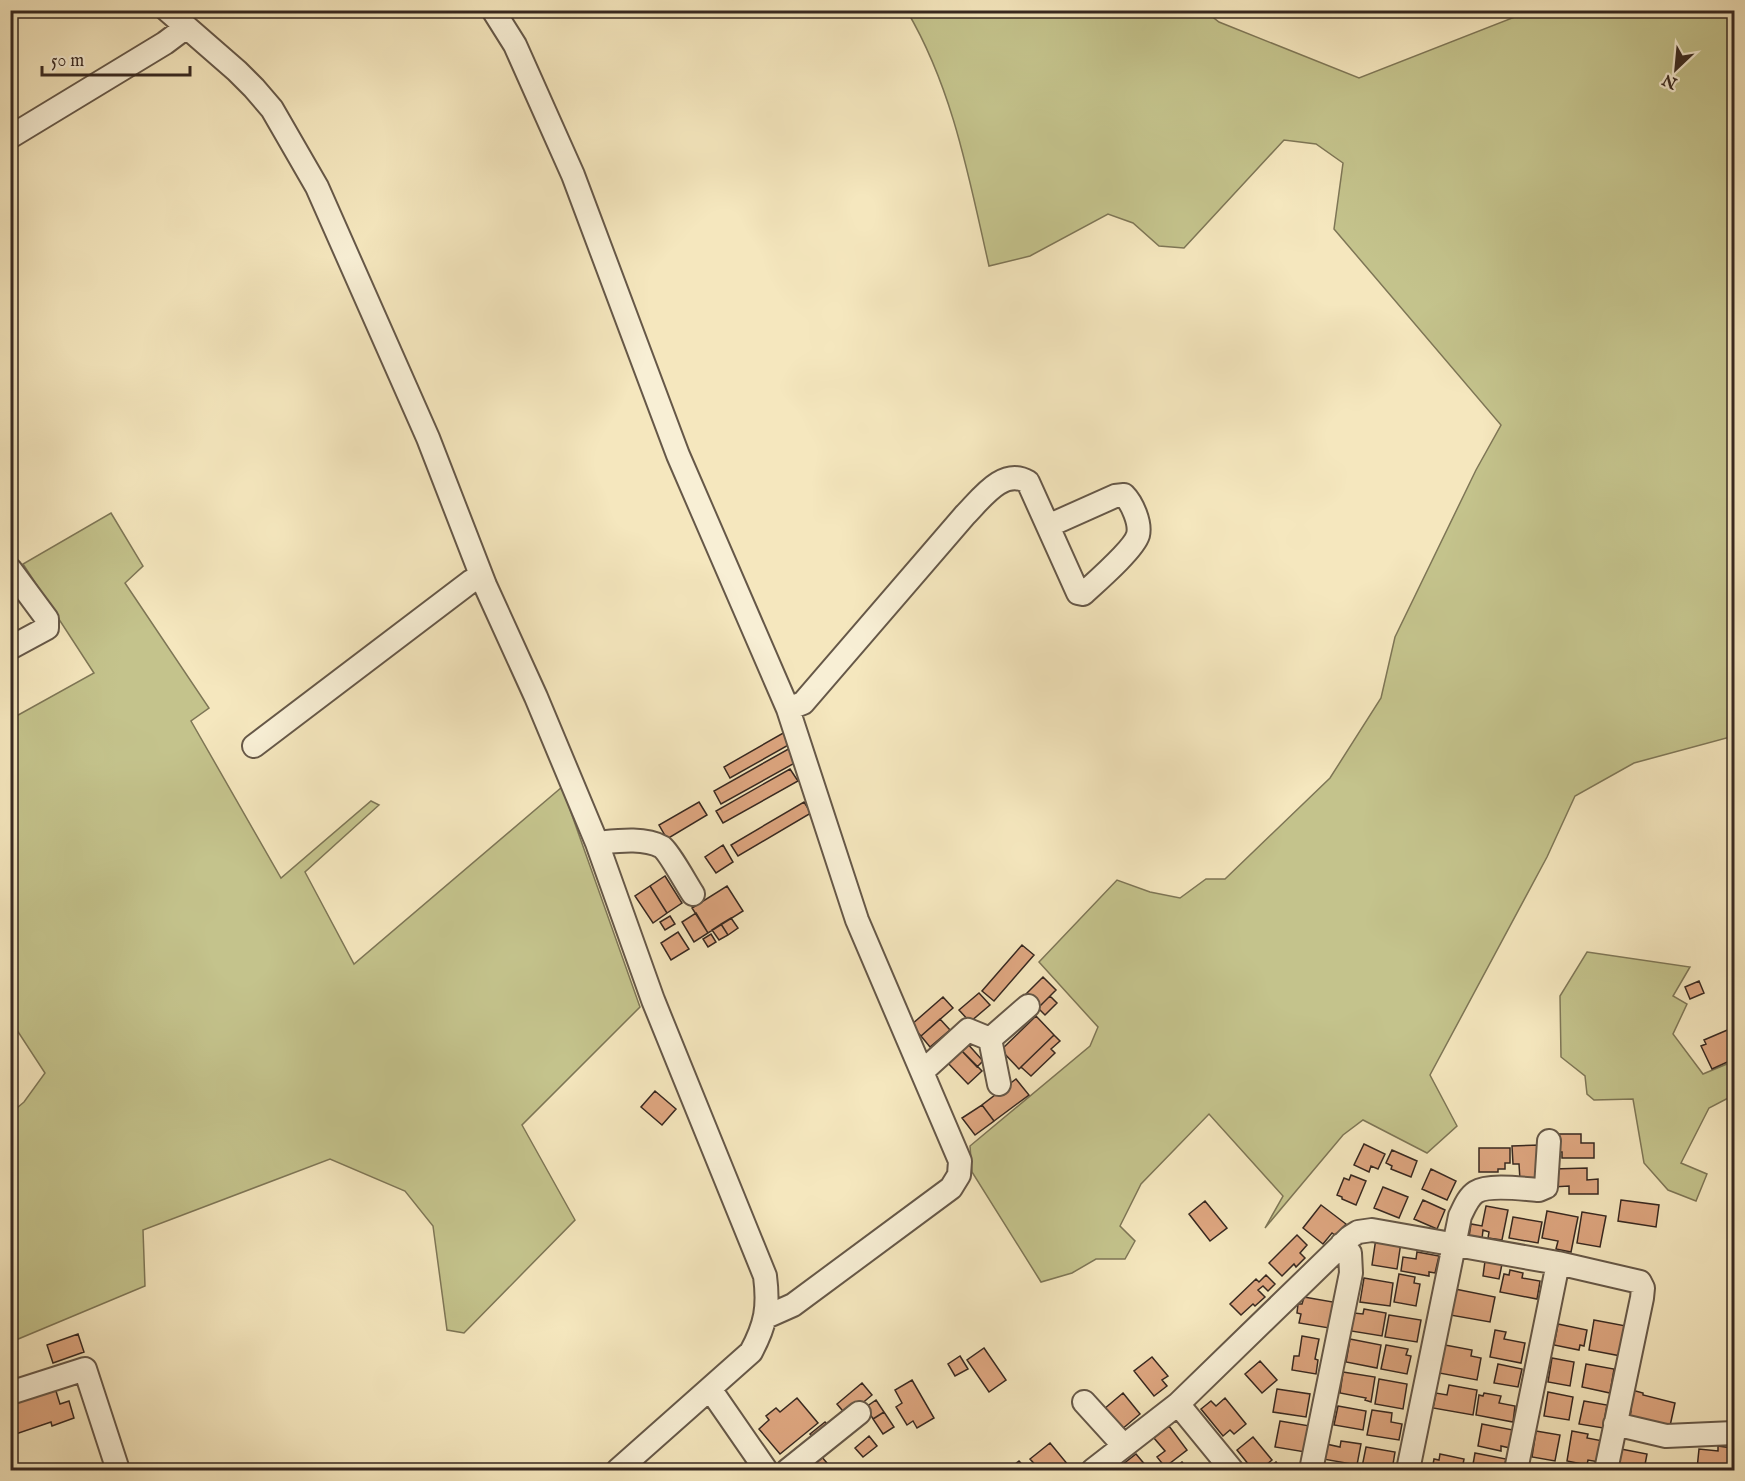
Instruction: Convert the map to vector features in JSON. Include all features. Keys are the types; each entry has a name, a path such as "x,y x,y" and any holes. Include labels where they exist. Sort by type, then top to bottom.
{"street":[{"path":"167,10 185,28 237,70 272,109 317,187 428,438 481,576 536,697 597,843 653,1000 765,1276 766,1317 751,1352 618,1470"},
{"path":"493,10 515,45 573,175 678,455 789,709 857,920 960,1161 958,1175 951,1188 793,1305 766,1317"},
{"path":"10,137 165,43 185,28"},
{"path":"789,709 803,703 965,515 989,490 1004,480 1016,477 1028,482 1078,593 1083,594 1131,547 1139,534 1129,500 1124,495 1115,496 1048,526"},
{"path":"10,569 47,619 47,628 10,648"},
{"path":"254,746 481,576"},
{"path":"597,843 622,841 649,843 664,848 693,894"},
{"path":"990,1039 1028,1006"},
{"path":"922,1072 968,1030 990,1039"},
{"path":"990,1039 999,1084"},
{"path":"1408,1470 1460,1216 1468,1199 1475,1192 1486,1188 1539,1190 1546,1188 1549,1141"},
{"path":"1099,1469 1124,1446 1178,1404 1342,1245 1358,1232 1372,1230 1558,1263 1640,1282 1643,1288 1606,1470"},
{"path":"1311,1470 1351,1273 1350,1253 1342,1245"},
{"path":"1516,1470 1558,1263"},
{"path":"10,1394 85,1369 118,1470"},
{"path":"710,1389 766,1470"},
{"path":"1084,1402 1124,1446"},
{"path":"1178,1404 1232,1470"},
{"path":"788,1470 859,1413"},
{"path":"1615,1424 1666,1436 1734,1432"}],"shaded area":[{"path":"907,11 1205,11 1219,22 1359,78 1520,15 1521,11 1734,11 1734,736 1634,763 1575,796 1547,857 1430,1075 1457,1126 1427,1153 1363,1120 1343,1135 1265,1228 1283,1196 1209,1114 1141,1184 1120,1226 1135,1241 1125,1259 1096,1259 1072,1273 1041,1282 972,1172 970,1146 1090,1046 1098,1027 1039,962 1117,880 1150,892 1180,898 1206,879 1225,879 1330,778 1381,698 1395,637 1476,470 1501,425 1334,229 1343,163 1316,144 1284,140 1184,248 1159,246 1133,223 1108,214 1030,256 989,266 958,135 948,103 923,41"},
{"path":"111,513 143,566 125,583 209,708 191,721 281,878 371,801 379,805 305,872 354,964 562,787 640,1007 522,1125 575,1220 464,1333 447,1330 433,1226 405,1191 330,1159 143,1230 145,1286 11,1342 11,1113 24,1102 45,1073 11,1021 11,719 94,673 23,564"},
{"path":"1587,952 1690,967 1673,996 1687,1004 1673,1034 1703,1074 1734,1061 1734,1095 1709,1108 1681,1163 1707,1174 1696,1201 1668,1190 1644,1163 1633,1099 1594,1100 1587,1094 1585,1076 1561,1057 1560,996"}],"building":[{"path":"785,732 792,743 730,778 724,767"},
{"path":"792,747 800,760 721,804 714,791"},
{"path":"790,769 798,781 723,823 716,811"},
{"path":"699,802 707,815 667,839 659,825"},
{"path":"804,802 811,813 738,856 731,845"},
{"path":"723,845 733,862 716,873 705,857"},
{"path":"665,876 682,903 667,913 650,886"},
{"path":"650,886 667,913 653,923 635,896"},
{"path":"727,886 743,911 708,933 692,908"},
{"path":"696,913 708,933 694,942 682,922"},
{"path":"670,916 675,924 665,930 660,922"},
{"path":"731,918 738,928 728,935 721,924"},
{"path":"721,924 728,935 719,940 712,930"},
{"path":"678,932 689,949 671,960 661,943"},
{"path":"711,934 716,942 708,947 703,939"},
{"path":"1022,945 1034,955 994,1001 982,991"},
{"path":"1043,977 1056,990 1038,1008 1025,995"},
{"path":"1699,981 1704,993 1690,999 1685,987"},
{"path":"979,993 990,1005 970,1022 959,1010"},
{"path":"1050,996 1057,1003 1045,1015 1038,1008"},
{"path":"943,997 953,1008 921,1036 911,1025"},
{"path":"1036,1016 1054,1035 1019,1069 1001,1050"},
{"path":"940,1019 950,1030 930,1047 921,1036"},
{"path":"1732,1028 1734,1059 1712,1069 1701,1046 1706,1044 1704,1040"},
{"path":"1054,1035 1060,1041 1051,1049 1055,1053 1031,1076 1021,1067"},
{"path":"966,1042 983,1061 977,1067 959,1048"},
{"path":"959,1048 982,1071 968,1084 946,1061"},
{"path":"1016,1079 1029,1095 994,1121 982,1105"},
{"path":"655,1091 676,1109 662,1125 641,1107"},
{"path":"982,1105 994,1121 975,1135 962,1118"},
{"path":"1554,1134 1581,1134 1581,1143 1594,1143 1594,1158 1562,1158 1562,1152 1554,1152"},
{"path":"1364,1144 1385,1154 1378,1169 1371,1166 1369,1172 1354,1165"},
{"path":"1540,1145 1541,1179 1520,1180 1519,1164 1513,1164 1512,1146"},
{"path":"1479,1148 1510,1148 1510,1163 1505,1163 1505,1169 1498,1169 1498,1172 1479,1172"},
{"path":"1392,1150 1417,1161 1411,1177 1391,1169 1392,1166 1386,1163"},
{"path":"1587,1168 1587,1180 1598,1179 1598,1194 1569,1194 1569,1186 1553,1187 1553,1169"},
{"path":"1431,1169 1456,1181 1447,1200 1422,1189"},
{"path":"1351,1175 1366,1181 1356,1205 1337,1195 1344,1178 1349,1180"},
{"path":"1383,1187 1408,1197 1399,1218 1374,1208"},
{"path":"1423,1200 1445,1210 1437,1229 1414,1219"},
{"path":"1621,1200 1659,1205 1656,1227 1618,1221"},
{"path":"1205,1201 1227,1228 1210,1241 1189,1214"},
{"path":"1321,1205 1346,1224 1336,1236 1332,1233 1323,1244 1303,1228"},
{"path":"1486,1206 1508,1210 1502,1240 1488,1238 1489,1232 1483,1230 1482,1239 1469,1237 1471,1224 1482,1226"},
{"path":"1547,1211 1578,1217 1571,1252 1556,1249 1558,1241 1542,1238"},
{"path":"1582,1212 1606,1216 1600,1247 1577,1243"},
{"path":"1513,1217 1542,1222 1538,1243 1509,1238"},
{"path":"1297,1235 1307,1245 1300,1253 1305,1258 1296,1267 1294,1264 1282,1276 1269,1263"},
{"path":"1376,1238 1401,1242 1397,1269 1372,1265"},
{"path":"1417,1252 1439,1256 1435,1273 1429,1272 1429,1276 1401,1271 1403,1257 1416,1259"},
{"path":"1485,1261 1502,1264 1499,1279 1483,1276"},
{"path":"1510,1270 1523,1273 1522,1278 1540,1281 1537,1299 1500,1292 1504,1274 1509,1275"},
{"path":"1399,1274 1415,1277 1414,1283 1420,1284 1416,1306 1394,1302"},
{"path":"1266,1275 1275,1284 1268,1291 1263,1286 1258,1290 1265,1297 1241,1315 1230,1304 1256,1279 1259,1282"},
{"path":"1364,1278 1393,1283 1390,1306 1360,1302"},
{"path":"1455,1289 1495,1297 1490,1322 1450,1315"},
{"path":"1304,1297 1333,1302 1329,1328 1299,1323 1301,1314 1297,1313 1298,1304 1302,1304"},
{"path":"1364,1309 1386,1313 1382,1336 1351,1331 1354,1313 1363,1314"},
{"path":"1389,1315 1421,1320 1417,1342 1385,1337"},
{"path":"1594,1320 1626,1326 1621,1356 1589,1350"},
{"path":"1558,1324 1587,1330 1584,1346 1580,1345 1579,1350 1554,1345"},
{"path":"1495,1330 1506,1332 1504,1339 1525,1343 1521,1363 1490,1357"},
{"path":"78,1334 84,1352 53,1363 47,1345"},
{"path":"1302,1336 1319,1339 1315,1359 1318,1360 1316,1374 1292,1370 1294,1356 1299,1356"},
{"path":"1350,1339 1381,1345 1377,1368 1346,1362"},
{"path":"1386,1345 1408,1349 1406,1355 1411,1356 1407,1374 1381,1369"},
{"path":"1445,1345 1472,1350 1471,1356 1481,1358 1477,1380 1439,1373"},
{"path":"984,1348 1006,1380 989,1392 967,1360"},
{"path":"960,1356 968,1369 955,1376 948,1364"},
{"path":"1152,1357 1168,1376 1162,1380 1167,1386 1154,1396 1134,1371"},
{"path":"1552,1358 1574,1362 1570,1386 1548,1382"},
{"path":"1260,1361 1277,1380 1262,1393 1245,1374"},
{"path":"1498,1364 1522,1369 1518,1387 1494,1383"},
{"path":"1586,1364 1614,1369 1610,1393 1582,1387"},
{"path":"1343,1372 1375,1377 1371,1402 1365,1400 1366,1398 1340,1393"},
{"path":"1379,1379 1407,1384 1403,1409 1375,1404"},
{"path":"912,1380 934,1418 917,1428 913,1421 907,1425 896,1407 902,1403 895,1390"},
{"path":"862,1383 872,1395 847,1416 837,1404"},
{"path":"1449,1385 1477,1390 1473,1415 1433,1408 1436,1393 1447,1395"},
{"path":"55,1388 60,1404 69,1401 74,1418 52,1426 51,1422 10,1436 10,1424 14,1423 10,1414 10,1403"},
{"path":"1277,1389 1310,1394 1306,1417 1273,1412"},
{"path":"1632,1390 1675,1403 1670,1426 1630,1417 1631,1411 1628,1410"},
{"path":"1548,1392 1573,1397 1569,1420 1544,1416"},
{"path":"1123,1393 1140,1414 1121,1430 1104,1409"},
{"path":"1484,1393 1501,1396 1499,1403 1515,1406 1513,1422 1476,1415 1479,1395 1483,1396"},
{"path":"797,1398 818,1423 780,1454 759,1429 769,1420 766,1416 776,1408 780,1412"},
{"path":"1225,1398 1246,1424 1234,1434 1230,1430 1223,1436 1201,1409 1211,1401 1216,1406"},
{"path":"876,1400 884,1412 873,1419 866,1407"},
{"path":"1584,1401 1607,1405 1603,1428 1579,1424"},
{"path":"1338,1406 1366,1411 1363,1430 1334,1425"},
{"path":"1372,1410 1392,1413 1391,1422 1402,1424 1399,1440 1367,1435"},
{"path":"884,1412 894,1427 883,1434 873,1419"},
{"path":"1280,1421 1310,1426 1305,1452 1275,1447"},
{"path":"825,1422 831,1429 817,1441 810,1434"},
{"path":"1482,1424 1513,1430 1510,1448 1501,1446 1501,1451 1478,1446"},
{"path":"1169,1426 1187,1450 1165,1467 1157,1457 1165,1451 1154,1438"},
{"path":"1536,1431 1560,1435 1555,1461 1532,1457"},
{"path":"1572,1431 1588,1434 1587,1438 1603,1441 1599,1462 1588,1460 1587,1465 1567,1461"},
{"path":"869,1436 877,1446 863,1457 855,1448"},
{"path":"1253,1437 1272,1460 1260,1470 1253,1470 1237,1450"},
{"path":"1341,1441 1361,1444 1357,1465 1323,1459 1326,1444 1340,1447"},
{"path":"1050,1443 1069,1466 1063,1470 1040,1470 1030,1459"},
{"path":"1718,1446 1732,1448 1731,1459 1734,1459 1734,1470 1697,1469 1699,1449 1718,1451"},
{"path":"1366,1447 1395,1452 1392,1470 1362,1467"},
{"path":"1621,1449 1647,1454 1644,1470 1617,1470"},
{"path":"1475,1453 1506,1459 1504,1470 1472,1470"},
{"path":"1136,1454 1147,1467 1153,1470 1120,1470 1118,1468"},
{"path":"1440,1454 1464,1459 1462,1470 1432,1470 1434,1459 1439,1460"},
{"path":"821,1456 833,1470 804,1470"},
{"path":"1019,1461 1027,1470 1008,1470"},
{"path":"1182,1462 1189,1470 1172,1470"},
{"path":"1276,1462 1283,1470 1265,1470"}]}
